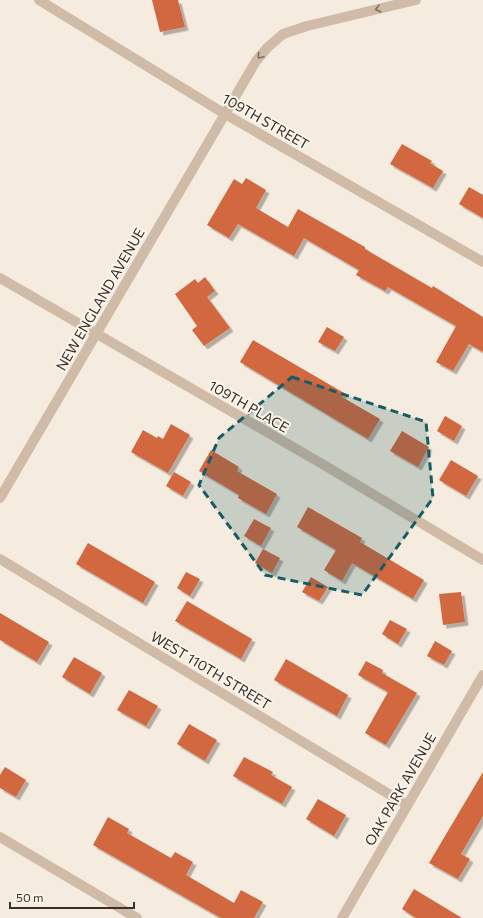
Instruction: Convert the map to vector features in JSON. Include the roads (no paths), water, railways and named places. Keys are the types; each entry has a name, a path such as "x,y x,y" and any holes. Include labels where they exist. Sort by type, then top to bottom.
{"street":[{"name":"109TH STREET","path":"39,0 225,114 483,262"},
{"name":"NEW ENGLAND AVENUE","path":"0,498 256,61 268,47 283,34 307,26 416,0"},
{"name":"109TH PLACE","path":"0,278 324,465 483,560"},
{"name":"WEST 110TH STREET","path":"0,559 408,805"},
{"name":"OAK PARK AVENUE","path":"345,917 483,675"},
{"path":"0,838 137,918"}]}
